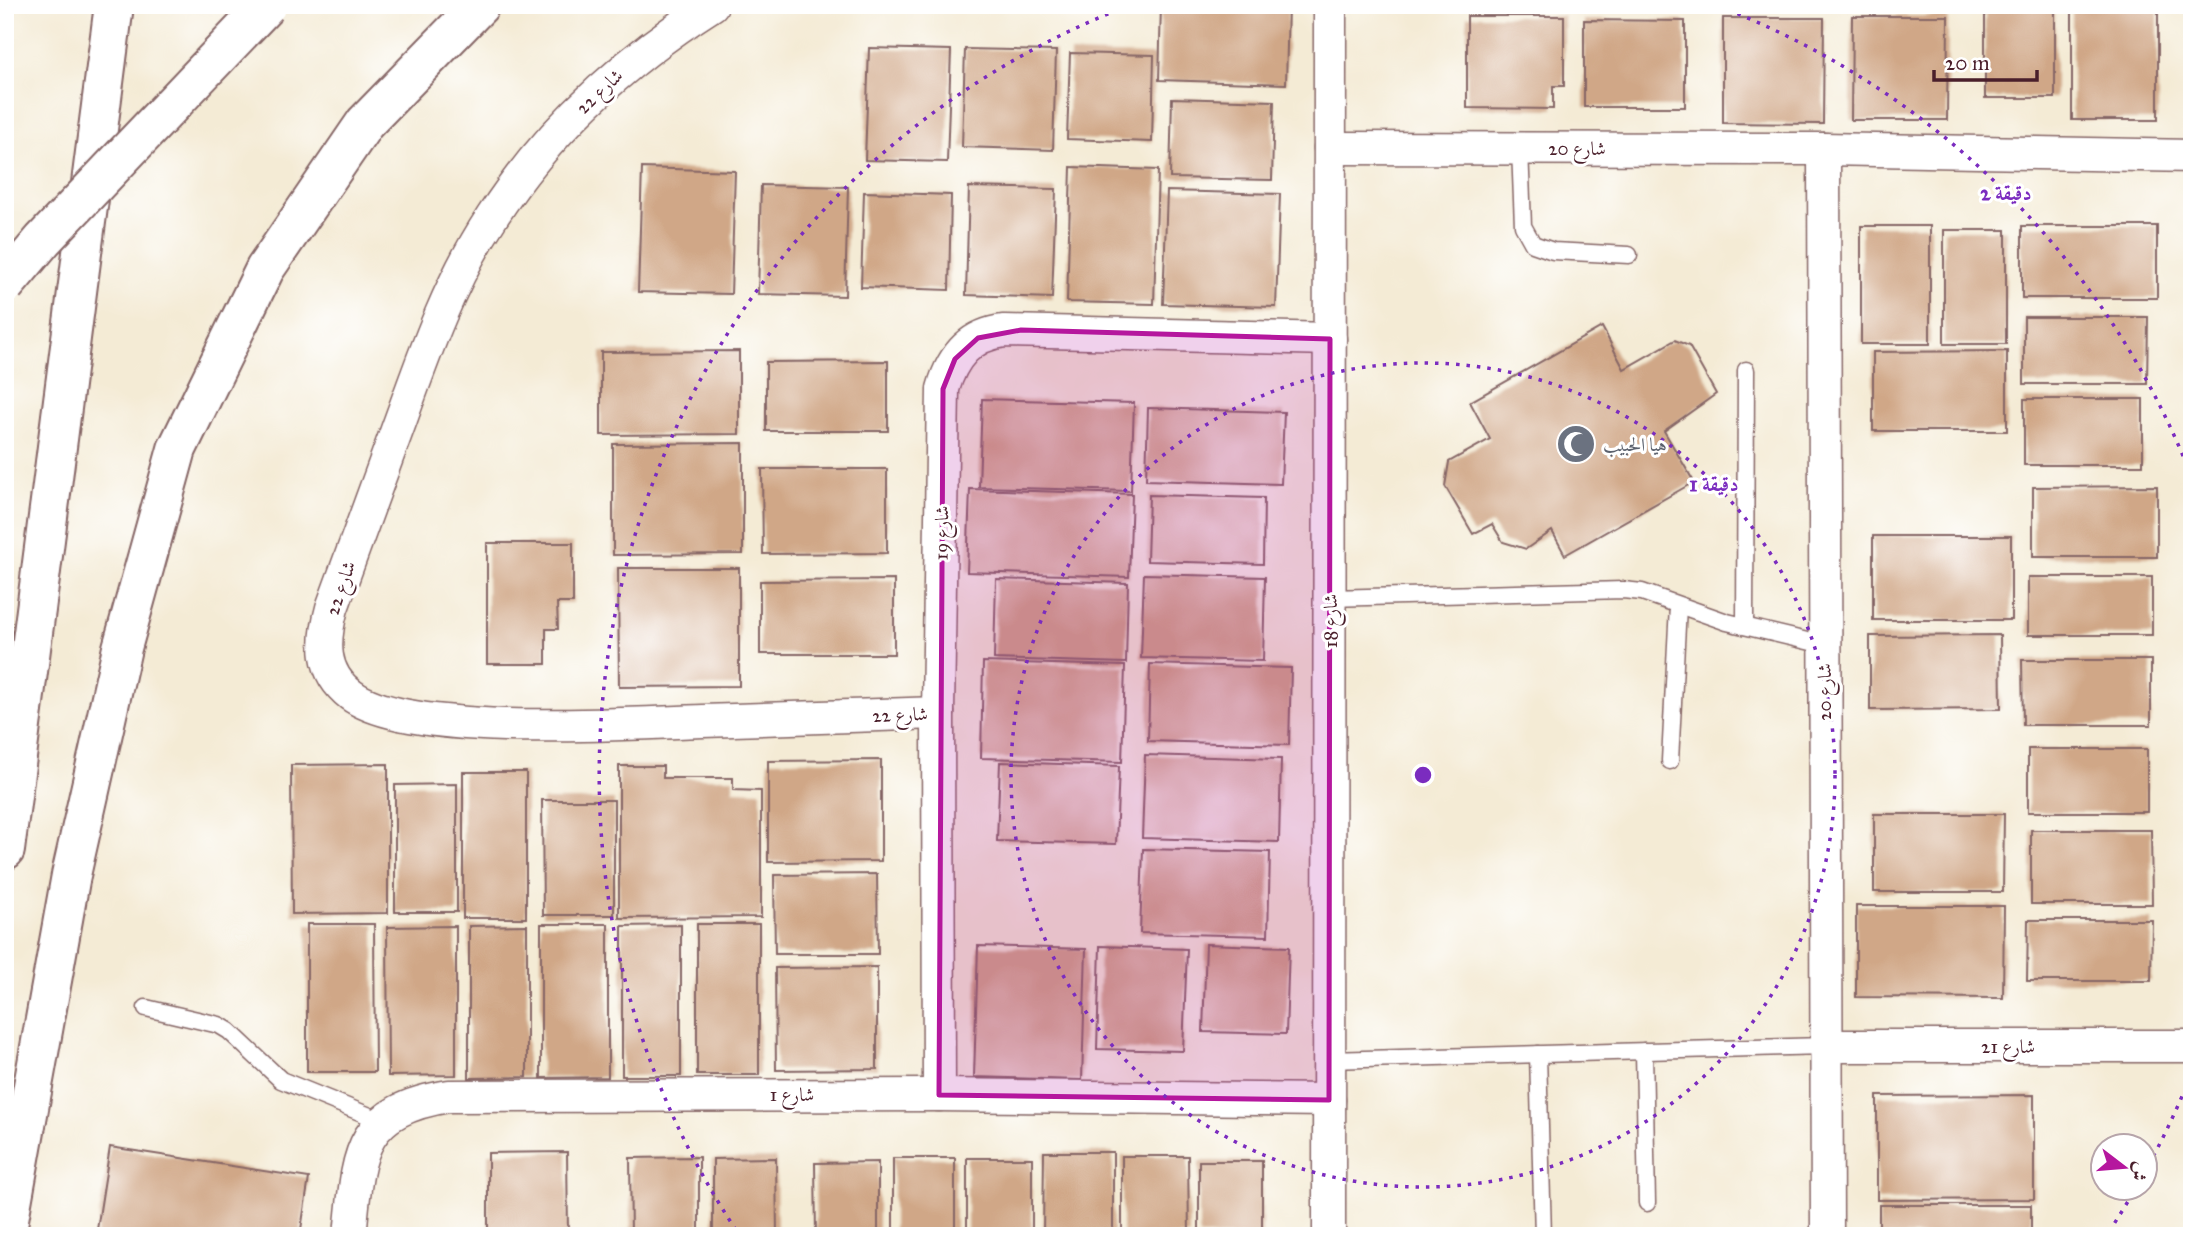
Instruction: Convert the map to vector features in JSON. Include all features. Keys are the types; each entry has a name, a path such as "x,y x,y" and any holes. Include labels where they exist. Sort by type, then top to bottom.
{"highway":[{"path":"5,850 114,5"},
{"path":"5,285 43,240 267,5"},
{"path":"6,1236 71,875 122,648 177,449 272,258 365,123 480,5"}],"street":[{"name":"شارع 22","path":"712,5 632,60 583,105 528,166 479,239 447,298 426,350 332,608 325,634 326,656 339,684 368,705 390,712 450,721 541,726 938,713"},
{"name":"شارع 18","path":"1329,1236 1331,5"},
{"name":"شارع 20","path":"1330,148 1824,149 2192,156"},
{"name":"شارع 20","path":"1824,149 1826,1236"},
{"name":"شارع 19","path":"939,1095 938,713 943,389 955,359 966,347 992,332 1021,330 1330,339"},
{"name":"شارع 21","path":"1825,1046 2192,1046"},
{"name":"شارع 1","path":"350,1236 357,1169 364,1147 382,1121 414,1103 468,1094 939,1095 1329,1100"}],"lane":[{"path":"1520,148 1523,226 1533,244 1553,251 1629,255"},
{"path":"1745,626 1746,370"},
{"path":"1330,598 1623,590 1642,593 1745,626 1824,645"},
{"path":"1670,761 1678,606"},
{"path":"146,1008 219,1025 229,1031 281,1080 382,1121"},
{"path":"1329,1060 1825,1046"},
{"path":"1644,1051 1647,1203"},
{"path":"1538,1054 1544,1236"}],"highlighted area":[{"path":"1021,330 1330,339 1329,1100 939,1095 943,389 955,359 978,338"}],"building":[{"path":"1161,5 1288,5 1286,84 1159,80"},
{"path":"1985,5 2055,5 2055,98 1985,98"},
{"path":"2072,5 2158,5 2158,120 2072,120"},
{"path":"1467,16 1564,16 1564,86 1553,86 1553,109 1467,108"},
{"path":"1852,16 1948,16 1947,120 1851,120"},
{"path":"1723,18 1824,18 1823,124 1723,123"},
{"path":"1584,20 1685,21 1685,107 1584,107"},
{"path":"869,48 951,50 947,162 865,160"},
{"path":"965,49 1056,51 1053,150 962,147"},
{"path":"1070,53 1154,55 1152,142 1067,139"},
{"path":"1172,98 1274,101 1272,180 1170,178"},
{"path":"1071,167 1158,170 1154,304 1067,302"},
{"path":"642,168 735,171 731,294 638,292"},
{"path":"761,185 848,187 845,296 758,294"},
{"path":"969,187 1056,189 1052,298 966,295"},
{"path":"1167,191 1280,194 1276,307 1163,304"},
{"path":"864,192 951,195 949,290 861,287"},
{"path":"1861,226 1930,226 1930,344 1861,344"},
{"path":"2022,226 2157,226 2157,298 2022,298"},
{"path":"1944,230 2006,230 2006,344 1944,344"},
{"path":"2024,317 2148,317 2147,384 2024,384"},
{"name":"هيا الحبيب","path":"1602,327 1624,369 1675,340 1689,346 1716,394 1664,431 1694,482 1565,555 1552,531 1526,549 1503,542 1492,524 1473,534 1445,486 1449,462 1490,439 1470,402"},
{"path":"739,351 739,434 601,435 601,352"},
{"path":"2007,351 2007,431 1873,431 1873,352"},
{"path":"888,361 888,431 766,431 766,362"},
{"path":"982,399 1134,403 1131,491 979,487"},
{"path":"2024,399 2143,399 2143,465 2024,465"},
{"path":"1148,408 1284,412 1281,484 1146,480"},
{"path":"743,443 743,554 613,555 613,444"},
{"path":"762,469 887,469 887,553 763,554"},
{"path":"2157,486 2157,557 2033,557 2033,487"},
{"path":"970,489 1132,494 1129,577 967,572"},
{"path":"1149,495 1264,498 1263,564 1147,561"},
{"path":"1873,536 2011,536 2011,620 1873,620"},
{"path":"487,543 573,543 573,603 557,603 558,629 546,629 546,664 487,664"},
{"path":"618,568 739,568 739,686 619,687"},
{"path":"1144,574 1265,577 1263,661 1141,658"},
{"path":"2028,577 2152,577 2152,635 2028,635"},
{"path":"996,579 1128,583 1126,663 994,659"},
{"path":"894,580 894,654 760,654 760,581"},
{"path":"2000,635 2001,709 1870,710 1870,636"},
{"path":"2022,660 2151,660 2151,725 2023,725"},
{"path":"983,662 1125,666 1122,762 981,758"},
{"path":"1150,664 1291,668 1289,745 1148,741"},
{"path":"2028,749 2147,749 2147,812 2028,812"},
{"path":"1145,755 1281,759 1279,842 1142,838"},
{"path":"881,760 881,861 768,862 768,761"},
{"path":"1000,762 1119,766 1116,844 997,841"},
{"path":"388,764 388,913 292,914 291,765"},
{"path":"619,766 663,766 663,778 733,778 733,790 761,791 761,917 619,918"},
{"path":"463,772 526,772 526,918 463,918"},
{"path":"457,784 457,912 395,912 395,785"},
{"path":"542,800 614,800 614,915 543,915"},
{"path":"1874,814 2004,814 2003,892 1874,892"},
{"path":"2031,830 2151,830 2152,904 2031,904"},
{"path":"1143,849 1270,852 1268,936 1140,933"},
{"path":"877,874 878,954 775,954 774,875"},
{"path":"1856,906 2004,906 2003,998 1856,997"},
{"path":"2028,920 2152,920 2151,981 2027,981"},
{"path":"307,924 374,924 375,1072 307,1072"},
{"path":"541,924 608,924 608,1077 541,1078"},
{"path":"697,924 759,924 759,1075 697,1075"},
{"path":"527,925 527,1077 469,1078 469,926"},
{"path":"681,925 681,1076 622,1076 622,926"},
{"path":"456,926 456,1075 388,1076 387,927"},
{"path":"1206,944 1289,947 1286,1034 1203,1032"},
{"path":"978,946 1086,949 1082,1080 974,1077"},
{"path":"1100,946 1187,949 1183,1051 1097,1049"},
{"path":"877,967 877,1069 776,1070 775,968"},
{"path":"2034,1095 2034,1199 1877,1200 1877,1096"},
{"path":"110,1147 309,1178 300,1236 96,1236"},
{"path":"567,1152 568,1236 488,1236 488,1153"},
{"path":"1044,1152 1113,1152 1113,1236 1043,1236"},
{"path":"1122,1156 1188,1156 1189,1236 1122,1236"},
{"path":"699,1157 699,1236 631,1236 630,1158"},
{"path":"776,1158 777,1236 713,1236 713,1159"},
{"path":"893,1158 955,1158 955,1236 893,1236"},
{"path":"967,1158 1032,1158 1032,1236 967,1236"},
{"path":"1199,1161 1262,1161 1262,1236 1199,1236"},
{"path":"878,1162 878,1236 816,1236 815,1163"},
{"path":"1879,1205 2031,1205 2031,1236 1879,1236"}],"place":[{"name":"هيا الحبيب","path":"1576,444"}]}
